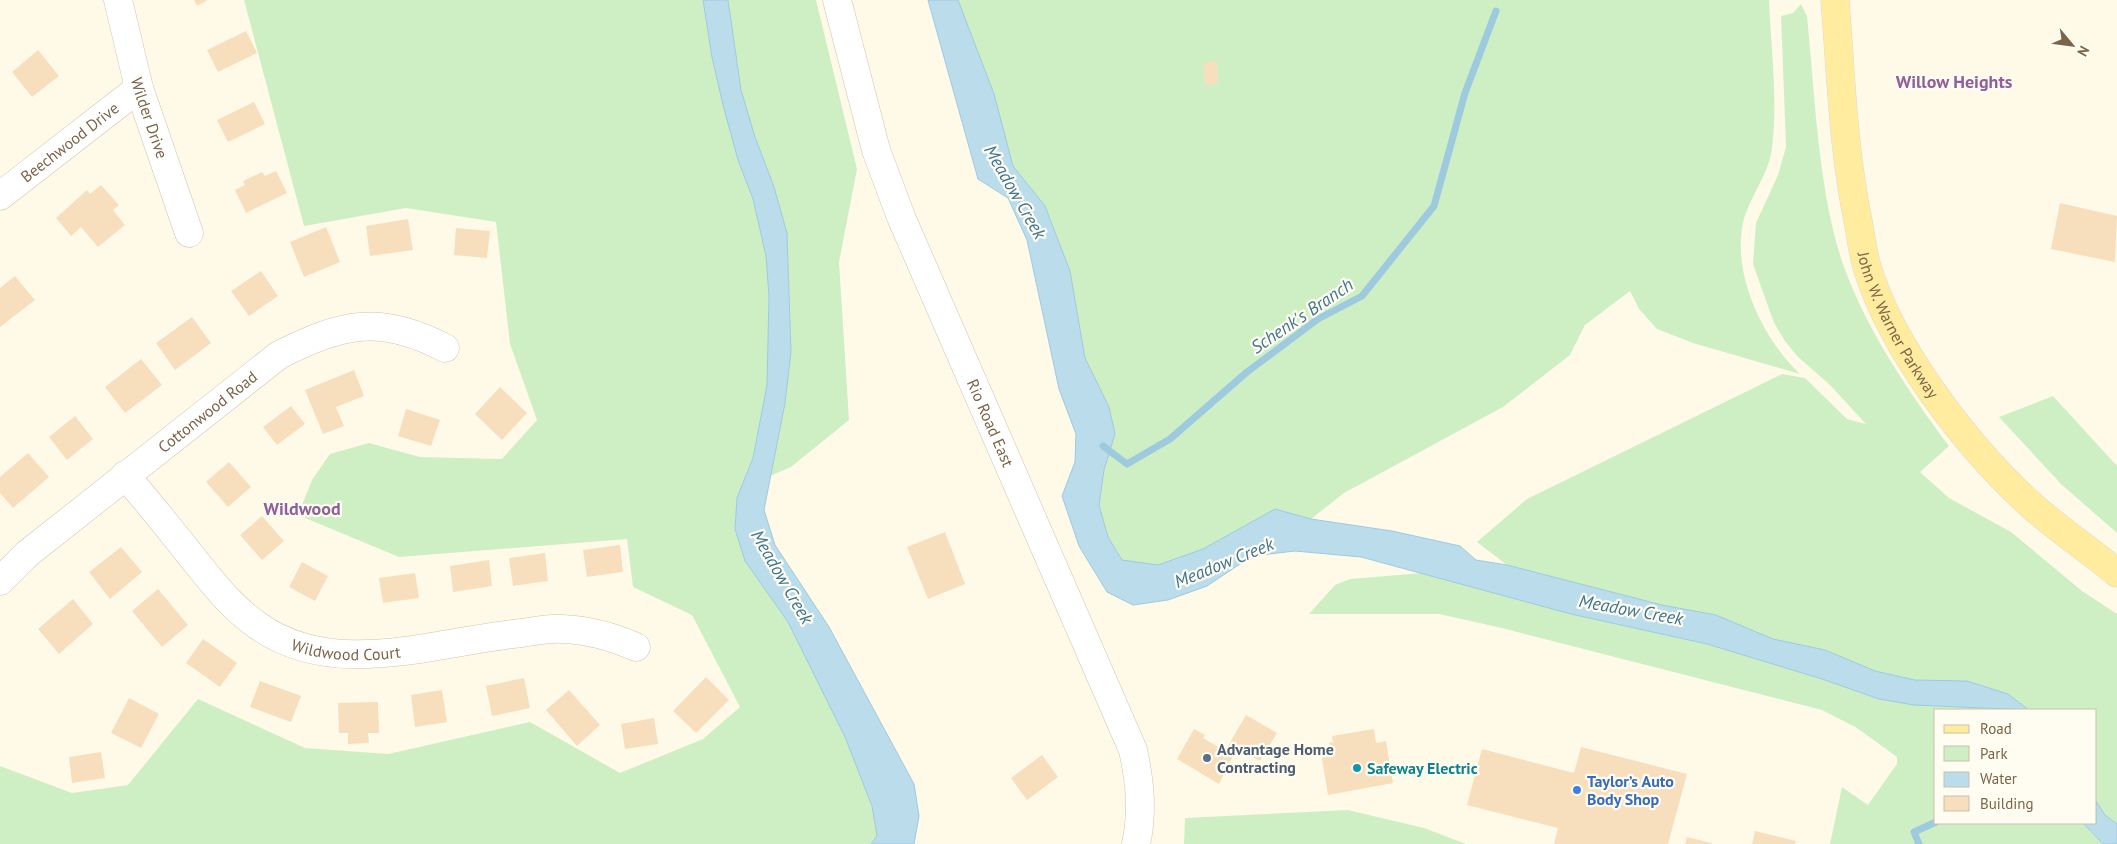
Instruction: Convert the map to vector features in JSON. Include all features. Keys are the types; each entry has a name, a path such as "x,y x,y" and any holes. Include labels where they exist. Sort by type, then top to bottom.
{"main road":[{"name":"John W. Warner Parkway","path":"1836,0 1846,148 1856,214 1867,267 1890,320 1918,370 1992,466 2031,505 2117,573"}],"street":[{"name":"Wilder Drive","path":"118,0 139,88 189,233"},
{"name":"Rio Road East","path":"837,0 876,150 901,217 1132,750 1140,780 1141,812 1136,844"},
{"name":"Beechwood Drive","path":"0,196 139,88"},
{"name":"Cottonwood Road","path":"0,581 18,561 279,355 306,341 365,325 398,328 425,337 445,348"},
{"name":"Wildwood Court","path":"125,475 234,608 258,627 286,641 321,652 356,655 385,653 492,636 561,628 589,632 636,647"}],"green space":[{"path":"244,0 703,0 712,57 723,105 738,160 753,199 766,256 769,296 767,385 753,458 737,498 745,561 788,622 823,689 859,769 872,806 877,836 871,844 0,844 0,766 72,793 128,785 198,699 305,748 388,754 530,722 620,773 703,739 740,707 692,615 633,587 627,539 399,557 298,515 312,480 330,454 369,443 420,457 502,459 537,420 510,344 496,222 406,208 304,226"},
{"path":"728,0 816,0 857,169 839,262 849,420 791,467 770,476 785,403 791,352 787,233 774,187 755,137 741,90"},
{"path":"958,0 1769,0 1774,130 1767,167 1743,223 1741,243 1742,264 1746,284 1763,325 1786,360 1800,374 1693,343 1657,329 1639,309 1630,291 1585,325 1570,355 1503,407 1344,493 1311,519 1275,509 1203,549 1158,566 1122,560 1108,537 1099,505 1104,470 1115,434 1109,407 1085,358 1070,271 1045,206 1013,166 994,94"},
{"path":"1801,4 1807,16 1823,176 1828,208 1844,267 1877,338 1904,382 1949,446 1920,472 1949,498 2011,532 2082,591 2117,614 2117,824 2105,815 2097,803 2097,709 2028,709 2008,694 1967,681 1915,680 1875,671 1825,650 1773,639 1716,615 1662,605 1507,565 1477,542 1527,499 1782,374 1805,378 1847,419 1866,424 1830,385 1797,356 1785,341 1774,323 1753,264 1756,223 1778,175 1786,147 1781,16 1793,13"},
{"path":"2053,396 2117,466 2117,533 2061,484 1999,417"},
{"path":"1423,573 1571,614 1707,644 1822,679 1879,699 1993,709 1934,709 1934,824 2084,824 2103,844 1830,844 1842,787 1868,805 1897,764 1897,757 1857,728 1822,710 1502,628 1439,614 1309,614 1335,585 1350,579"},
{"path":"1348,810 1424,828 1466,844 1184,844 1185,818"}],"water":[{"name":"Meadow Creek","path":"703,0 728,0 741,90 755,137 774,187 787,233 791,352 785,403 764,510 775,545 829,627 914,784 919,816 914,844 871,844 877,836 872,806 845,737 788,622 745,561 735,529 737,498 753,458 767,385 769,296 766,256 753,199 738,160 723,105 712,57"},
{"name":"Meadow Creek","path":"928,0 958,0 994,94 1013,166 1045,206 1070,271 1085,358 1109,407 1115,434 1104,470 1099,505 1108,537 1122,560 1158,565 1203,549 1275,509 1311,519 1392,531 1460,546 1476,560 1507,565 1662,605 1716,615 1773,639 1825,650 1875,671 1915,680 1967,681 2008,694 2028,709 1914,705 1879,699 1822,679 1707,644 1571,614 1361,557 1295,551 1252,556 1207,586 1168,600 1133,605 1107,592 1079,546 1062,496 1075,462 1076,434 1059,389 1027,240 1008,198 978,179"},
{"path":"2097,803 2105,815 2117,824 2117,844 2103,844 2084,824 2097,824"}],"building":[{"path":"194,0 208,0 197,6"},
{"path":"246,31 257,53 218,72 207,50"},
{"path":"38,50 59,76 32,97 12,72"},
{"path":"1217,61 1218,84 1205,85 1203,63"},
{"path":"254,102 265,124 228,142 217,120"},
{"path":"276,171 287,193 246,213 235,190 245,185 243,181 262,172 265,176"},
{"path":"101,185 119,205 113,210 125,225 98,247 81,227 71,236 56,218 87,190 90,194"},
{"path":"2060,203 2117,216 2115,262 2051,249"},
{"path":"408,219 413,250 370,256 366,226"},
{"path":"326,227 340,262 304,277 290,242"},
{"path":"456,228 490,231 487,258 454,255"},
{"path":"261,271 278,296 249,316 231,291"},
{"path":"15,276 35,300 0,327 0,288"},
{"path":"192,317 211,343 175,370 156,343"},
{"path":"141,359 162,385 125,413 105,387"},
{"path":"354,370 364,396 336,407 344,426 323,434 305,390"},
{"path":"500,387 527,413 502,440 475,414"},
{"path":"291,406 305,424 277,445 263,427"},
{"path":"406,409 440,420 431,446 398,436"},
{"path":"75,416 93,439 67,460 49,437"},
{"path":"28,453 49,477 13,508 0,493 0,477"},
{"path":"229,462 251,487 228,507 206,482"},
{"path":"262,516 284,541 262,560 240,535"},
{"path":"945,532 965,584 928,599 907,547"},
{"path":"620,545 623,572 587,577 583,550"},
{"path":"121,547 142,572 110,599 89,572"},
{"path":"545,553 548,581 513,586 509,558"},
{"path":"489,560 492,586 453,592 450,566"},
{"path":"302,562 328,576 315,601 289,587"},
{"path":"415,573 419,598 383,603 379,578"},
{"path":"158,589 188,625 162,647 132,611"},
{"path":"73,599 93,624 59,654 38,629"},
{"path":"203,639 237,663 220,687 186,663"},
{"path":"706,677 729,700 696,733 673,711"},
{"path":"524,678 530,708 492,716 486,686"},
{"path":"260,681 301,696 291,722 250,707"},
{"path":"442,690 447,722 415,727 411,695"},
{"path":"569,690 600,725 577,746 546,710"},
{"path":"129,698 159,714 141,748 111,733"},
{"path":"378,702 379,733 368,733 369,743 348,744 348,733 339,733 338,703"},
{"path":"1246,715 1277,733 1260,761 1237,748 1219,784 1177,759 1194,729 1205,735 1203,738 1225,751"},
{"path":"654,718 658,744 625,749 621,724"},
{"name":"Safeway Electric","path":"1374,729 1376,743 1386,741 1393,783 1328,795 1321,753 1330,751 1329,743 1333,742 1332,736"},
{"name":"Taylor’s Auto Body Shop","path":"1581,747 1687,774 1668,844 1554,844 1558,828 1467,805 1482,749 1574,773"},
{"path":"101,752 105,778 72,783 69,757"},
{"path":"1042,755 1058,777 1027,800 1011,778"},
{"path":"1755,831 1796,841 1795,844 1752,844"},
{"path":"1687,837 1712,843 1712,844 1685,844"}],"waterway":[{"name":"Schenk's Branch","path":"1103,446 1127,464 1170,439 1247,372 1318,319 1362,296 1434,206 1465,93 1496,11"},
{"path":"1919,844 1914,832 1934,823"}],"place":[{"name":"Advantage Home Contracting","path":"1207,758"},
{"name":"Safeway Electric","path":"1357,768"},
{"name":"Taylor’s Auto Body Shop","path":"1577,790"}],"district":[{"name":"Willow Heights","path":"1954,82"},
{"name":"Wildwood","path":"302,509"}]}
